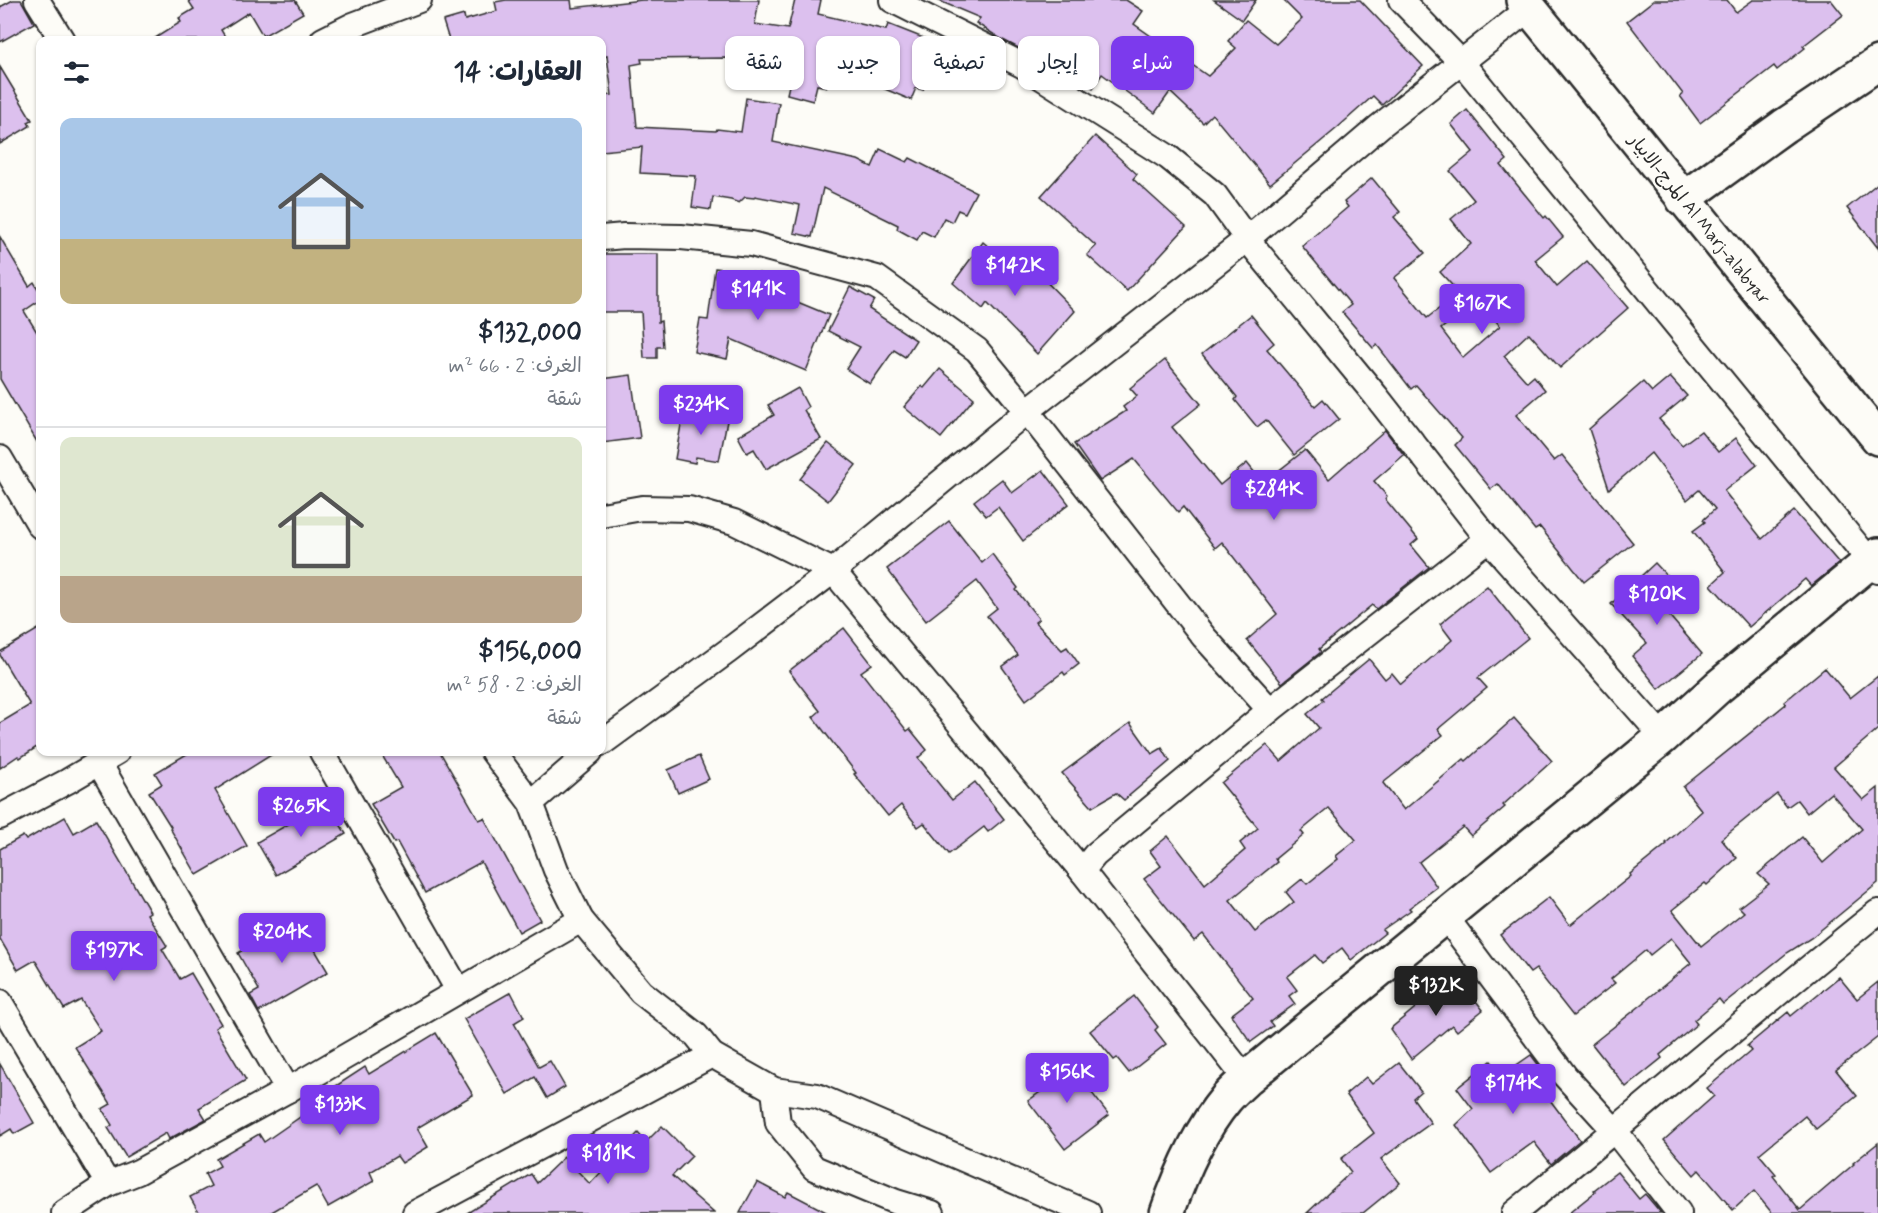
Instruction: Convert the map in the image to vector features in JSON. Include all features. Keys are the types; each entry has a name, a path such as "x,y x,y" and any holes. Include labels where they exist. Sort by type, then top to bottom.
{"main road":[{"name":"المرج-الابيار Al Marj-alabyar","path":"1527,4 1878,438"},
{"path":"1683,199 1784,126 1878,63"},
{"path":"1167,1213 1187,1163 1205,1130 1225,1101 1246,1079 1663,737 1718,687 1875,562"}],"street":[{"path":"37,0 60,36"},
{"path":"331,36 353,25 419,0"},
{"path":"892,0 1022,65 1168,157 1215,195 1247,239 1376,396 1488,539 1663,737"},
{"path":"1401,0 1462,63 1875,562"},
{"path":"606,740 833,572 1027,411 1247,239 1380,126 1462,63 1527,4"},
{"path":"606,238 681,237 751,244 877,278 977,351 1027,411 1204,637 1270,710"},
{"path":"0,458 36,514"},
{"path":"606,514 642,508 689,509 734,522 833,572 1082,872 1246,1079"},
{"path":"1082,872 1095,855 1270,710 1488,539"},
{"path":"324,756 458,990"},
{"path":"496,756 531,803 556,870 581,920 641,992 696,1035 712,1055 774,1090 817,1096 1088,1213"},
{"path":"531,803 585,756"},
{"path":"0,817 108,757 288,1090"},
{"path":"1514,1213 1615,1131 1772,997 1878,912"},
{"path":"1445,916 1565,1076 1615,1131 1679,1213"},
{"path":"64,1213 108,1184 138,1172 288,1090 581,920"},
{"path":"0,1002 108,1184"},
{"path":"430,1210 712,1055"},
{"path":"774,1090 778,1124 814,1168 896,1202 932,1213"}],"building":[{"path":"13,0 21,0 34,23 0,42 0,7"},
{"path":"188,0 295,0 303,13 263,36 249,12 221,30 225,36 158,36 181,22 179,18 194,9"},
{"path":"506,0 571,0 572,8 642,0 759,0 755,24 788,29 795,0 821,0 818,14 886,30 888,24 918,36 912,36 912,90 915,90 911,100 887,90 900,90 900,36 816,36 816,89 813,101 787,94 788,90 804,90 804,36 725,36 725,58 641,59 642,63 631,65 637,127 716,131 717,129 741,132 746,98 779,103 773,142 858,160 872,167 880,149 907,162 910,158 976,192 965,213 958,210 952,222 944,218 934,237 922,231 917,240 897,229 898,225 823,188 812,237 794,233 800,205 755,196 754,198 745,197 739,203 713,197 711,210 692,207 696,176 640,173 642,147 606,151 606,96 612,95 606,56 606,36 448,36 443,21 464,15 465,20 497,11 495,2"},
{"path":"937,0 1126,0 1143,11 1134,24 1151,36 1111,36 1111,81 1102,74 1099,79 1099,36 1018,36 1018,48 1006,42 1006,36 996,36 976,23 980,18"},
{"path":"1214,0 1256,0 1242,20"},
{"path":"1283,0 1360,0 1423,66 1382,105 1373,96 1270,184 1212,114 1203,123 1170,92 1155,113 1124,90 1194,90 1194,66 1208,76 1236,48 1228,41 1246,20 1276,44 1302,19"},
{"path":"1654,0 1727,0 1736,12 1753,0 1831,0 1843,15 1777,70 1774,66 1700,123 1680,96 1683,94 1627,21"},
{"path":"0,67 32,120 28,122 30,126 0,144"},
{"path":"1467,110 1507,160 1501,165 1544,218 1546,216 1563,237 1535,260 1557,287 1587,261 1628,308 1560,368 1529,333 1504,356 1527,382 1534,376 1545,390 1516,415 1554,461 1562,455 1633,543 1584,582 1540,527 1535,530 1498,484 1491,489 1455,445 1462,438 1416,385 1411,389 1377,345 1373,348 1342,312 1351,305 1302,246 1348,207 1344,202 1372,178 1400,212 1394,217 1425,253 1394,278 1427,318 1459,293 1440,272 1471,244 1451,219 1474,200 1450,171 1473,152 1451,124","holes":["1479,299 1500,326 1463,358 1441,329"]},
{"path":"1095,136 1137,174 1133,179 1186,227 1127,291 1087,255 1096,246 1041,196"},
{"path":"1878,183 1878,248 1847,208"},
{"path":"0,237 29,286 34,282 36,285 36,303 24,311 36,330 36,440 0,379"},
{"path":"983,242 1026,278 1033,268 1075,311 1037,354 987,303 983,309 953,283"},
{"path":"606,254 658,254 658,322 661,321 663,347 657,347 657,358 644,358 641,312 606,312"},
{"path":"715,268 763,274 761,287 829,315 806,371 731,339 727,359 694,352 700,319 708,320"},
{"path":"850,287 874,300 869,309 916,340 905,357 894,350 870,384 846,369 860,347 828,331"},
{"path":"1251,315 1274,343 1267,349 1315,406 1323,399 1339,419 1294,455 1266,420 1257,427 1235,400 1237,397 1202,354"},
{"path":"1165,360 1201,404 1172,427 1220,485 1247,463 1263,483 1305,450 1329,479 1385,430 1404,455 1374,481 1387,496 1385,499 1418,539 1411,545 1429,567 1376,609 1372,605 1319,649 1321,652 1282,683 1247,640 1277,614 1222,542 1215,548 1183,507 1178,512 1134,459 1100,481 1074,444 1126,411 1123,407 1137,396 1130,388"},
{"path":"940,369 974,398 941,438 904,407"},
{"path":"631,375 640,438 606,442 606,378"},
{"path":"1670,377 1687,396 1659,419 1682,445 1701,431 1718,452 1736,438 1757,465 1724,491 1762,539 1794,511 1839,563 1811,586 1805,579 1749,627 1711,585 1725,572 1693,531 1705,522 1703,520 1715,509 1699,490 1687,500 1651,453 1609,489 1589,429 1643,382 1652,392"},
{"path":"798,388 808,407 804,410 821,439 766,469 754,449 747,453 738,436 774,415 768,405"},
{"path":"684,408 728,416 719,461 696,457 695,463 675,459"},
{"path":"828,443 856,465 828,501 800,479"},
{"path":"1043,470 1069,504 1023,541 998,507 986,516 974,501 1002,479 1012,493"},
{"path":"949,521 982,563 992,554 1039,619 1035,622 1062,650 1067,647 1079,664 1065,675 1063,672 1026,700 1002,667 1018,655 987,616 997,608 977,581 926,621 887,569"},
{"path":"1655,563 1686,596 1667,613 1702,654 1659,689 1632,656 1647,643 1611,604"},
{"path":"1487,586 1528,638 1478,678 1487,688 1438,729 1443,735 1383,783 1404,810 1464,759 1466,761 1514,718 1552,761 1503,805 1505,807 1471,836 1463,827 1419,862 1437,887 1409,908 1411,910 1382,930 1385,933 1351,960 1342,948 1322,963 1315,955 1287,977 1297,990 1289,996 1295,1004 1270,1022 1273,1026 1251,1042 1231,1015 1253,998 1203,934 1194,941 1144,879 1161,866 1150,851 1168,836 1205,884 1245,850 1240,843 1258,828 1221,783 1267,745 1281,761 1319,728 1307,714 1324,700 1322,698 1369,659 1385,679 1392,673 1401,684 1452,640 1440,624","holes":["1329,808 1356,840 1336,856 1338,859 1307,884 1302,879 1286,892 1294,902 1255,932 1230,900 1277,862 1275,859 1304,835 1301,831"]},
{"path":"844,628 872,664 861,672 907,731 910,729 927,750 918,758 952,800 975,782 1004,819 988,832 984,827 949,854 924,823 918,827 901,805 888,816 813,717 820,711 789,671"},
{"path":"36,630 36,748 0,768 0,723 30,705 0,652"},
{"path":"1825,668 1850,698 1878,676 1878,729 1834,767 1863,800 1878,788 1878,883 1811,938 1787,953 1723,1004 1719,999 1694,1020 1697,1024 1660,1055 1662,1058 1626,1087 1592,1044 1691,963 1671,938 1650,955 1646,950 1611,979 1615,983 1573,1016 1536,969 1530,973 1500,935 1549,897 1570,925 1631,876 1630,874 1702,811 1683,787 1786,704 1784,702","holes":["1831,793 1862,829 1823,863 1802,837 1758,874 1769,884 1739,907 1744,912 1701,946 1672,910 1705,883 1707,885 1737,858 1721,839 1777,794 1787,807 1797,800 1807,813"]},
{"path":"1130,723 1152,754 1162,748 1170,761 1124,800 1116,793 1092,807 1062,773"},
{"path":"183,756 270,756 215,790 247,846 197,875 149,792 162,784 155,773"},
{"path":"382,756 442,756 479,820 484,818 540,920 519,932 481,862 425,893 397,842 394,843 371,804 401,787"},
{"path":"699,756 709,779 678,793 668,770"},
{"path":"327,802 346,834 276,875 257,842"},
{"path":"65,817 74,833 96,820 150,912 147,914 167,946 162,949 180,979 191,973 221,1024 215,1028 246,1080 199,1108 206,1119 169,1139 166,1133 126,1157 108,1128 112,1125 102,1109 111,1104 75,1047 101,1031 81,1000 64,1009 35,960 18,970 0,939 0,849 23,836 26,840"},
{"path":"297,919 328,972 259,1012 250,995 259,990 238,953"},
{"path":"1839,977 1857,999 1878,982 1878,1037 1836,1070 1857,1096 1816,1129 1805,1116 1759,1154 1776,1174 1773,1176 1800,1210 1878,1143 1878,1213 1772,1213 1754,1191 1733,1210 1699,1170 1694,1175 1664,1140 1714,1096 1707,1088 1751,1051 1747,1046 1788,1012 1791,1016"},
{"path":"1451,978 1459,979 1483,1010 1457,1031 1452,1025 1411,1059 1390,1029"},
{"path":"511,992 524,1017 514,1023 539,1067 550,1061 565,1087 547,1098 535,1077 507,1094 464,1019"},
{"path":"1134,996 1158,1027 1155,1030 1166,1044 1129,1073 1117,1058 1114,1060 1090,1031"},
{"path":"436,1033 473,1095 417,1128 428,1147 402,1163 397,1156 370,1172 374,1181 328,1207 316,1186 270,1213 199,1213 190,1197 211,1186 205,1174 220,1166 216,1159 259,1134 264,1142 339,1090 336,1086 365,1067 369,1074"},
{"path":"1531,1055 1553,1084 1544,1092 1580,1140 1551,1164 1534,1142 1491,1173 1456,1125 1473,1109 1457,1088 1491,1061 1502,1075"},
{"path":"1065,1058 1109,1115 1065,1149 1028,1101 1044,1089 1037,1080"},
{"path":"1399,1063 1421,1091 1413,1098 1431,1123 1381,1159 1400,1183 1363,1213 1307,1213 1351,1172 1341,1159 1374,1133 1346,1094 1366,1077 1372,1084"},
{"path":"0,1064 34,1123 14,1134 11,1129 0,1136"},
{"path":"662,1126 692,1156 672,1176 714,1213 467,1213 531,1174 537,1183 564,1157 590,1184 638,1133 646,1142"},
{"path":"1617,1172 1639,1199 1645,1194 1661,1213 1569,1213 1595,1192 1594,1190"},
{"path":"757,1182 785,1197 788,1192 828,1213 740,1213"}]}
